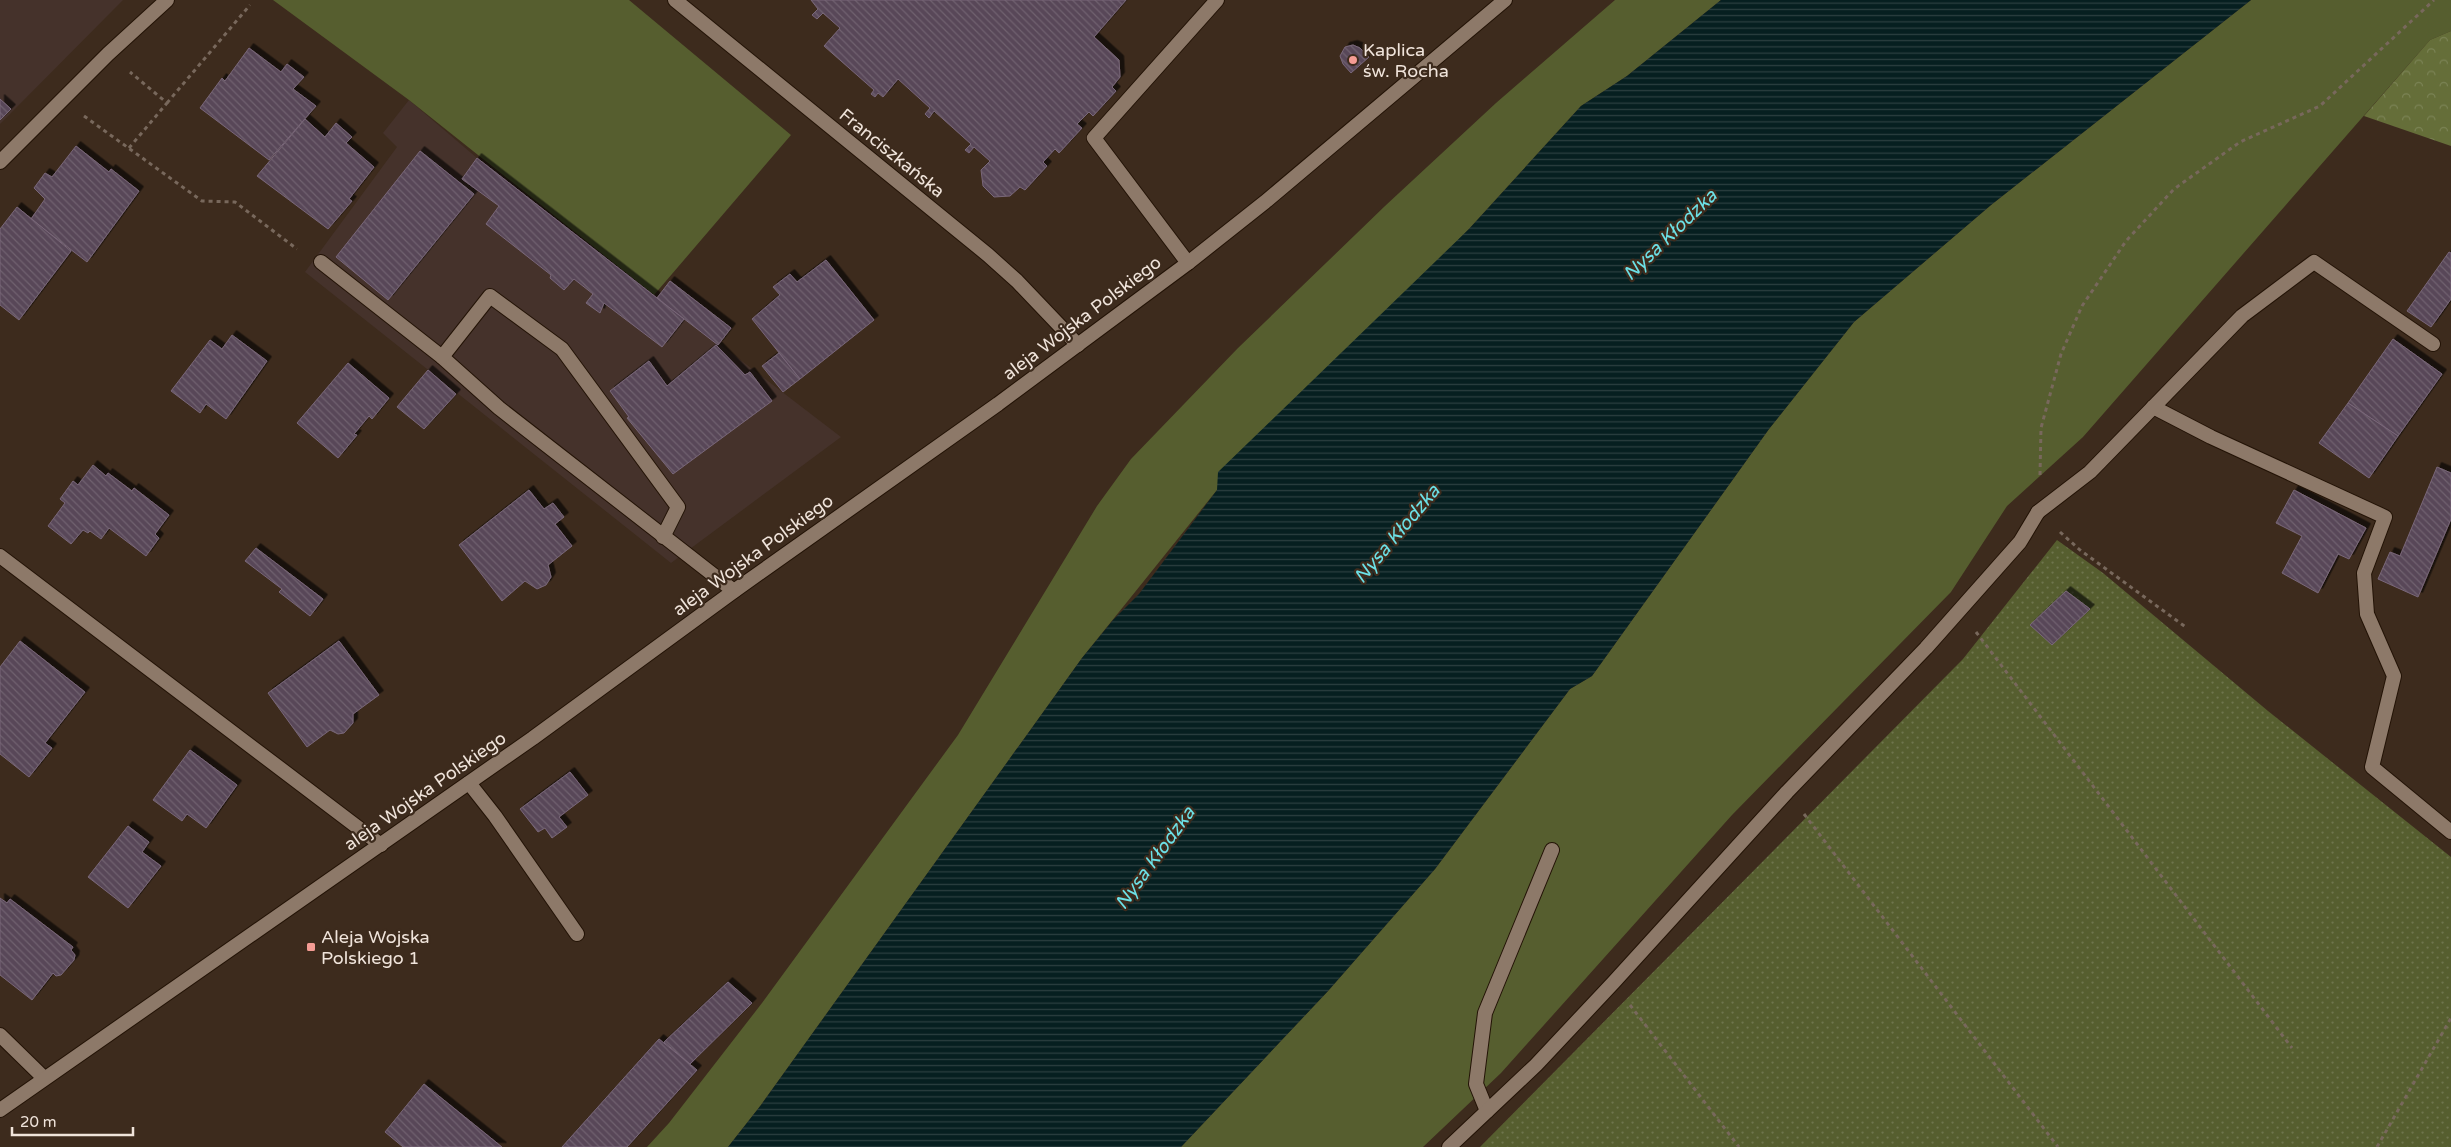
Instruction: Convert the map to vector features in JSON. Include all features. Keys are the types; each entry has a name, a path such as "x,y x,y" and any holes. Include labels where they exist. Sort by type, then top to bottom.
{"street":[{"path":"0,162 108,54 166,0"},
{"name":"Franciszkańska","path":"674,0 988,255 1017,281 1078,345"},
{"path":"1188,263 1094,138 1217,0"},
{"name":"aleja Wojska Polskiego","path":"0,1110 382,845 1078,345 1188,263 1265,202 1504,0"},
{"path":"321,262 442,357 499,408 734,591"},
{"path":"1449,1147 1536,1065 1787,792 1959,610 2020,542 2038,512 2090,472 2242,316 2314,262 2433,344"},
{"path":"442,357 490,296 562,350 678,507 663,537"},
{"path":"2152,407 2211,437 2385,517 2364,573 2367,614 2394,676 2372,767 2451,832"},
{"path":"0,556 382,845"},
{"path":"469,783 495,816 577,934"},
{"path":"1487,1111 1476,1084 1485,1013 1552,850"},
{"path":"0,1035 44,1078"}],"path":[{"path":"2187,628 2080,550 2038,512 2041,428 2061,354 2082,306 2126,241 2174,189 2240,142 2320,106 2434,0"},
{"path":"129,148 250,5"},
{"path":"108,54 167,103"},
{"path":"61,100 202,201 235,202 311,260 321,262"},
{"path":"1959,610 2292,1048"},
{"path":"1787,792 2058,1147"},
{"path":"1613,983 1739,1147"},
{"path":"2377,1147 2451,1018"}],"shaded area":[{"path":"0,0 123,0 0,124"},
{"path":"409,100 477,158 841,437 671,563 305,272 397,147 383,133"}],"green space":[{"path":"273,0 629,0 791,135 654,295 409,100"},
{"path":"1615,0 1721,0 1627,76 1581,106 1469,229 1217,490 1082,658 761,1105 728,1147 647,1147 669,1123 762,1003 958,735 1097,506 1131,459 1238,348 1385,206 1496,103"},
{"path":"2251,0 2451,0 2451,31 2430,40 2083,437 2007,506 1951,592 1732,815 1501,1073 1423,1147 1181,1147 1328,991 1435,869 1570,689 1592,676 1769,429 1854,322 1991,205"},
{"path":"2451,31 2451,146 2364,116 2430,40"},
{"path":"2057,540 2103,573 2268,711 2451,857 2451,1147 1480,1147 1963,659"}],"water":[{"name":"Nysa Kłodzka","path":"1721,0 2251,0 1991,205 1854,322 1769,429 1592,676 1570,689 1435,869 1328,991 1181,1147 728,1147 761,1105 1082,658 1113,620 1139,594 1217,490 1218,472 1469,229 1581,106 1627,76"}],"building":[{"path":"811,0 1126,0 1094,37 1119,60 1120,77 1112,87 1116,91 1093,116 1089,112 1077,124 1082,128 1059,153 1055,149 1043,162 1047,166 1025,190 1020,187 1010,196 994,197 983,186 981,170 990,161 974,147 969,153 965,150 971,144 934,111 929,118 925,114 930,108 898,79 883,97 878,93 875,97 871,94 874,90 824,46 840,28 823,13 817,19 812,15 818,9"},
{"name":"Kaplica św. Rocha","path":"1353,45 1360,48 1369,57 1351,73 1343,64 1340,56 1345,47"},
{"path":"249,48 281,72 287,64 304,77 293,89 316,106 269,160 200,108 222,78 225,81"},
{"path":"0,99 11,109 0,120"},
{"path":"305,119 325,137 336,123 352,137 346,143 374,167 349,199 352,201 328,229 257,176"},
{"path":"76,146 109,172 111,169 139,191 87,262 31,219 45,199 34,188 45,173 52,177"},
{"path":"420,151 474,194 388,300 336,257"},
{"path":"477,158 684,319 662,347 604,303 600,313 586,303 593,294 574,279 564,290 550,278 551,275 486,224 499,206 462,179"},
{"path":"17,207 71,251 19,320 0,305 0,229"},
{"path":"2449,252 2451,253 2451,299 2431,327 2407,311"},
{"path":"826,260 874,320 800,379 752,319 780,295 773,287 790,274 797,282"},
{"path":"670,281 731,328 718,345 657,298"},
{"path":"232,335 267,361 226,419 206,404 200,413 171,391 210,340 222,349"},
{"path":"2393,339 2442,374 2398,436 2348,403"},
{"path":"716,345 745,375 750,372 772,401 673,474 627,418 629,417 610,391 649,361 667,386"},
{"path":"779,353 800,379 783,392 762,366"},
{"path":"348,363 389,398 372,419 369,416 354,434 357,435 338,458 297,423"},
{"path":"428,370 456,394 424,429 397,407"},
{"path":"2348,403 2398,436 2369,478 2319,443"},
{"path":"93,465 106,476 108,473 132,491 134,488 169,515 155,534 159,538 146,556 109,528 101,539 90,531 88,533 83,530 71,544 48,526 65,503 60,499 73,481 78,485"},
{"path":"2437,467 2451,473 2451,519 2418,597 2378,579 2390,552 2400,556"},
{"path":"529,490 544,509 553,503 564,517 555,524 572,546 548,565 551,577 546,585 537,589 525,581 502,601 459,545"},
{"path":"2294,490 2366,528 2349,559 2338,554 2318,593 2282,573 2302,536 2276,523"},
{"path":"256,548 323,599 310,616 279,592 282,589 245,561"},
{"path":"2066,591 2090,609 2052,645 2030,625"},
{"path":"20,641 85,692 45,743 52,748 29,777 0,754 0,667"},
{"path":"339,641 379,695 353,714 353,723 344,733 338,734 330,730 307,747 268,693"},
{"path":"190,750 237,785 206,828 187,814 182,821 153,800"},
{"path":"570,772 588,795 559,817 567,827 552,838 545,828 538,832 520,809"},
{"path":"128,826 149,842 142,852 161,866 128,908 88,877"},
{"path":"0,898 7,903 10,899 73,947 71,950 75,955 74,960 61,975 56,976 53,973 32,1000 0,975"},
{"path":"728,982 752,1003 690,1064 664,1042"},
{"path":"659,1039 697,1070 627,1147 562,1147"},
{"path":"424,1084 502,1147 403,1147 385,1132"}],"place":[{"name":"Kaplica św. Rocha","path":"1353,60"},
{"name":"Aleja Wojska Polskiego 1","path":"311,947"}]}
